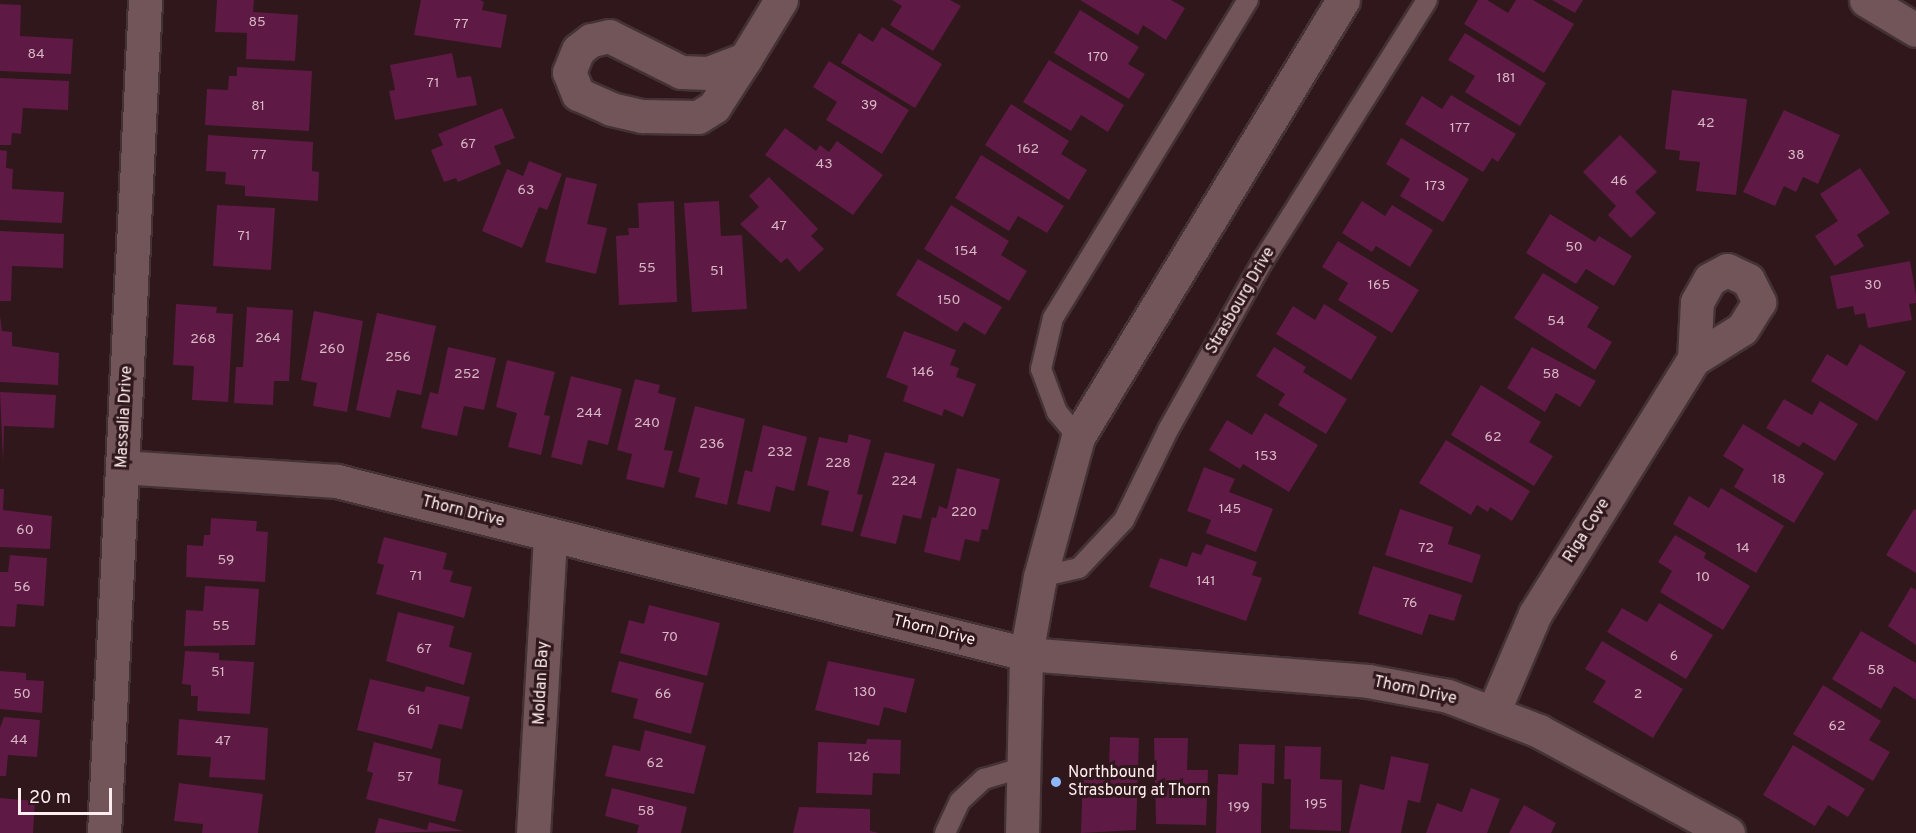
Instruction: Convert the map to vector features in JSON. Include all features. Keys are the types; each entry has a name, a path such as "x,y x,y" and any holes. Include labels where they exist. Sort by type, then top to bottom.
{"street":[{"name":"Massalia Drive","path":"104,833 145,0"},
{"path":"745,59 709,73 681,72 609,36 591,40 578,50 569,72 578,93 588,101 642,116 681,119 698,117 714,106 745,59 781,0"},
{"path":"1022,833 1026,654 1040,577 1078,437 1342,0"},
{"path":"1866,0 1916,30"},
{"name":"Riga Cove","path":"1494,710 1535,614 1694,358"},
{"name":"Thorn Drive","path":"122,467 337,481 1026,654 1368,681 1448,696 1494,710 1728,833"},
{"name":"Moldan Bay","path":"533,833 550,534"}],"lane":[{"path":"1078,437 1057,412 1041,369 1053,318 1248,0"},
{"name":"Strasbourg Drive","path":"1040,577 1079,568 1124,520 1168,430 1264,259 1427,0"},
{"path":"945,833 960,801 984,779 1025,767"}],"building":[{"path":"217,0 254,0 253,12 298,15 295,61 246,59 247,33 215,32"},
{"path":"421,0 480,0 484,2 482,10 507,15 501,48 414,35"},
{"path":"892,0 950,0 961,6 933,51 890,25 902,6"},
{"path":"1080,0 1171,0 1185,8 1166,40 1143,25 1138,35"},
{"path":"1478,0 1487,0 1508,13 1516,0 1533,0 1574,24 1544,73 1464,24"},
{"path":"1552,0 1583,0 1575,13"},
{"path":"0,4 21,5 20,36 73,39 71,74 0,71"},
{"path":"1080,10 1139,47 1128,64 1145,74 1129,99 1054,53"},
{"path":"882,27 942,64 915,108 841,63 859,33 873,42"},
{"path":"1465,33 1546,83 1520,126 1465,92 1475,76 1448,60"},
{"path":"452,53 457,78 471,76 477,105 395,120 389,91 395,90 390,65"},
{"path":"1049,60 1124,105 1108,132 1081,115 1071,131 1023,102"},
{"path":"829,61 909,110 882,154 826,120 837,102 813,87"},
{"path":"237,67 312,71 309,131 205,125 207,89 228,90 229,76 237,76"},
{"path":"0,78 69,81 68,110 23,108 21,134 12,133 11,145 0,145"},
{"path":"1672,90 1747,99 1736,195 1696,191 1700,162 1679,160 1680,151 1665,149"},
{"path":"1451,95 1516,134 1498,162 1492,158 1483,172 1405,124 1422,96 1442,109"},
{"path":"1011,104 1069,141 1061,154 1087,170 1069,200 985,145"},
{"path":"502,108 515,138 494,146 501,164 458,182 456,178 444,182 431,150 443,145 438,134"},
{"path":"1784,110 1840,135 1818,184 1803,177 1796,192 1784,186 1775,206 1743,192"},
{"path":"785,128 816,151 820,145 829,152 837,141 883,175 853,215 765,155"},
{"path":"208,135 313,142 312,171 319,172 318,201 245,196 245,186 225,184 226,172 206,171"},
{"path":"1620,135 1657,172 1635,192 1656,213 1631,238 1608,215 1616,206 1583,172"},
{"path":"1401,138 1469,179 1443,222 1400,196 1410,179 1386,164"},
{"path":"0,150 7,151 6,168 13,169 12,189 64,192 62,223 0,220"},
{"path":"981,155 1064,206 1047,233 1018,216 1009,231 955,198"},
{"path":"529,161 562,174 547,210 539,207 522,248 482,231 507,169 523,176"},
{"path":"1860,168 1890,213 1857,235 1864,246 1835,266 1815,236 1838,221 1820,194"},
{"path":"566,177 597,184 587,224 607,228 596,274 545,262"},
{"path":"769,177 818,229 811,236 824,249 799,272 787,258 781,263 740,224 759,207 749,196"},
{"path":"674,201 677,302 619,305 616,236 629,235 628,228 639,228 638,203"},
{"path":"719,201 721,236 742,235 747,309 692,312 684,203"},
{"path":"1362,201 1385,216 1392,205 1433,230 1410,267 1376,246 1372,252 1342,233"},
{"path":"217,205 275,208 271,270 213,266"},
{"path":"951,205 1009,241 1001,255 1027,271 1009,301 924,249"},
{"path":"1550,214 1595,242 1599,236 1632,256 1614,286 1586,269 1576,284 1526,253"},
{"path":"0,231 64,234 63,268 12,266 11,301 0,301"},
{"path":"1338,241 1419,290 1392,333 1338,300 1348,283 1322,267"},
{"path":"918,259 1002,307 985,335 964,322 957,332 896,295"},
{"path":"1910,261 1916,295 1916,303 1909,304 1912,320 1868,328 1865,313 1855,315 1853,306 1837,309 1830,276"},
{"path":"1543,273 1599,307 1587,327 1612,342 1595,370 1514,318"},
{"path":"176,304 217,307 216,313 233,314 228,402 192,400 194,366 173,365"},
{"path":"1324,304 1377,337 1351,380 1276,334 1293,306 1315,320"},
{"path":"247,307 293,310 289,381 274,381 273,405 234,403 236,367 243,367"},
{"path":"314,311 363,321 347,412 313,406 317,383 301,380"},
{"path":"377,313 436,326 421,395 397,390 390,418 356,410"},
{"path":"0,316 2,331 12,332 12,346 59,353 58,385 0,382"},
{"path":"904,331 956,350 950,365 959,368 956,377 976,384 963,417 944,409 942,416 903,401 908,386 886,377"},
{"path":"1860,344 1906,372 1877,421 1811,381 1827,354 1847,366"},
{"path":"448,347 496,358 484,410 464,406 457,436 421,428 430,392 438,394"},
{"path":"1274,347 1306,367 1303,372 1347,399 1326,434 1278,405 1285,394 1256,376"},
{"path":"1532,347 1596,381 1580,407 1556,393 1545,412 1507,388"},
{"path":"507,360 555,372 544,415 550,416 541,455 508,447 517,413 496,407"},
{"path":"571,376 622,389 608,445 588,440 582,465 551,457"},
{"path":"635,379 660,385 658,393 676,398 664,450 673,451 664,488 626,479 632,454 617,450"},
{"path":"1481,385 1541,422 1529,442 1553,456 1534,486 1451,435"},
{"path":"0,392 56,395 54,428 4,426 3,463"},
{"path":"1784,399 1812,415 1820,401 1858,424 1835,461 1803,442 1799,447 1766,428"},
{"path":"695,406 745,419 727,505 695,497 700,478 678,472"},
{"path":"1265,413 1318,445 1289,492 1243,464 1240,469 1209,450 1227,420 1252,435"},
{"path":"1743,424 1824,473 1794,523 1734,487 1744,469 1723,456"},
{"path":"763,425 807,437 794,491 776,486 770,512 737,504 745,470 752,472"},
{"path":"849,434 871,440 857,494 863,495 853,532 821,525 829,491 807,485 819,437 847,443"},
{"path":"1446,440 1530,491 1512,521 1490,507 1488,512 1477,505 1471,515 1419,483"},
{"path":"885,452 935,464 921,519 903,515 896,544 860,536"},
{"path":"1204,467 1235,479 1229,492 1273,509 1256,552 1206,533 1211,520 1187,511"},
{"path":"957,468 1000,479 988,530 982,529 979,542 965,539 960,561 924,552 932,517 936,518 939,506 947,509"},
{"path":"1721,488 1784,526 1756,573 1673,524 1689,496 1709,508"},
{"path":"0,489 4,489 3,510 52,516 50,549 0,547"},
{"path":"1400,509 1453,527 1448,544 1481,555 1472,583 1385,555"},
{"path":"1914,509 1916,510 1916,573 1886,555"},
{"path":"211,518 257,521 256,531 268,532 265,582 186,577 187,545 203,546 204,535 210,535"},
{"path":"1675,535 1706,553 1704,558 1750,586 1723,630 1660,592 1672,571 1658,562"},
{"path":"384,537 447,553 443,569 453,571 450,582 472,587 464,618 376,594 384,565 377,563"},
{"path":"1206,544 1257,562 1252,575 1262,578 1246,621 1149,587 1160,558 1187,567 1192,552 1201,555"},
{"path":"10,555 47,558 44,606 17,604 15,627 0,626 0,572 8,572"},
{"path":"1373,566 1462,595 1454,621 1429,614 1422,635 1358,614"},
{"path":"205,586 259,589 255,645 184,646 186,610 203,611"},
{"path":"1911,587 1916,590 1916,645 1888,626"},
{"path":"1659,603 1713,635 1686,679 1607,632 1622,608 1647,622"},
{"path":"649,605 720,623 707,676 620,653 629,620 644,624"},
{"path":"398,612 454,626 449,647 472,653 464,685 386,661"},
{"path":"1861,631 1916,663 1916,700 1894,686 1881,709 1832,679"},
{"path":"1602,641 1683,689 1653,738 1593,702 1606,681 1585,669"},
{"path":"185,651 219,653 219,660 254,662 250,714 197,711 198,696 191,696 191,685 182,684"},
{"path":"619,661 704,683 691,734 633,718 638,699 611,692"},
{"path":"828,661 915,679 906,713 884,707 879,726 815,710"},
{"path":"0,671 26,673 26,680 44,681 42,713 0,709"},
{"path":"370,679 424,692 426,686 470,697 462,729 439,724 432,749 357,730"},
{"path":"1823,685 1881,721 1869,740 1890,752 1873,781 1793,734"},
{"path":"4,717 40,720 37,757 8,755 6,776 0,776 0,728"},
{"path":"179,719 268,728 265,780 209,777 211,757 177,755"},
{"path":"645,730 706,746 694,794 605,776 613,745 640,751"},
{"path":"1110,737 1139,738 1136,830 1081,833 1083,767 1109,768"},
{"path":"1154,738 1188,738 1187,770 1208,770 1206,825 1156,824"},
{"path":"867,739 901,740 900,774 873,773 872,795 816,793 818,742 866,744"},
{"path":"374,742 441,759 438,784 463,790 455,822 366,799 373,773 367,771"},
{"path":"1239,744 1275,745 1274,784 1262,783 1261,833 1216,833 1218,774 1238,775"},
{"path":"1793,745 1865,789 1848,817 1828,805 1815,826 1763,795"},
{"path":"1285,746 1321,747 1320,779 1342,780 1341,831 1290,829 1291,779 1284,779"},
{"path":"1391,756 1429,764 1420,803 1408,800 1401,833 1349,833 1360,784 1384,790"},
{"path":"179,783 263,794 258,833 202,833 203,824 174,821"},
{"path":"612,788 687,807 681,833 637,833 639,825 605,816"},
{"path":"1471,788 1500,799 1487,833 1426,833 1437,803 1462,812"},
{"path":"0,798 35,801 33,833 0,833"},
{"path":"1524,805 1556,823 1551,833 1509,833"},
{"path":"799,807 870,809 870,831 879,833 793,833"},
{"path":"379,818 427,830 429,822 464,831 375,833"}],"place":[{"name":"Northbound Strasbourg at Thorn","path":"1056,782"}]}
